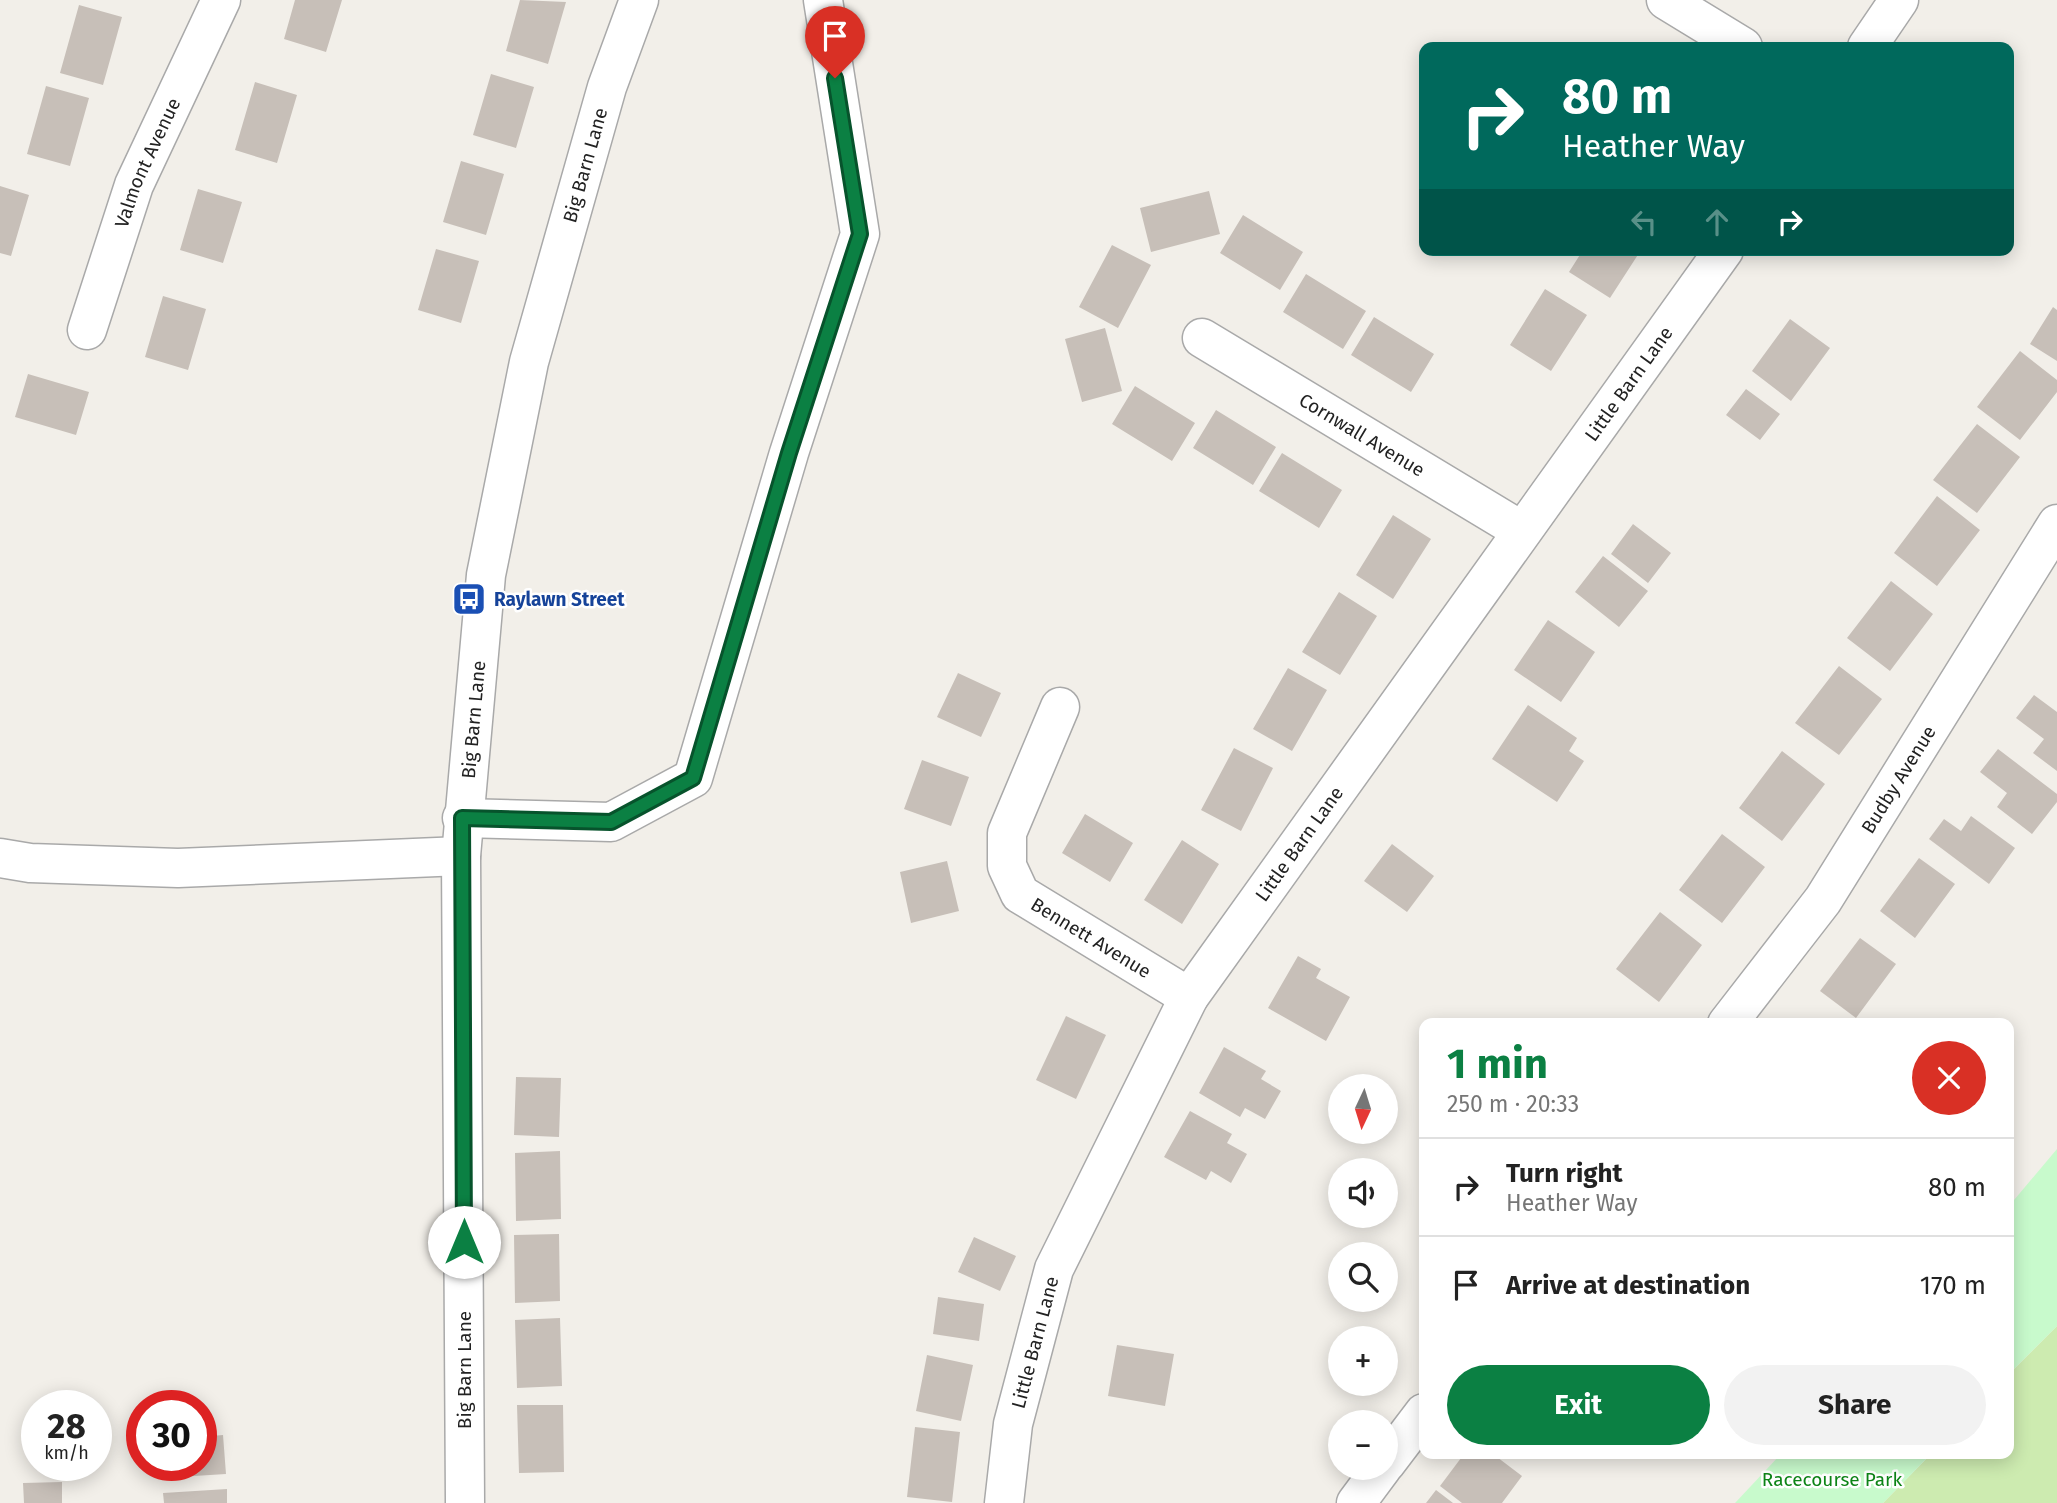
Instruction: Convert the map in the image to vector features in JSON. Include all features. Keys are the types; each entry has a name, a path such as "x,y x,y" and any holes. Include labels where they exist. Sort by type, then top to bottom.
{"street":[{"name":"Valmont Avenue","path":"87,330 134,185 221,0"},
{"name":"Big Barn Lane","path":"466,1503 461,856 462,818 486,575 529,362 607,87 639,0"},
{"path":"462,818 611,822 693,778 789,453 860,234 823,0"},
{"path":"1666,0 1735,42"},
{"path":"1870,42 1899,0"},
{"name":"Little Barn Lane","path":"1004,1503 1013,1424 1054,1269 1189,997 1720,256"},
{"name":"Cornwall Avenue","path":"1202,338 1522,531"},
{"name":"Budby Avenue","path":"1732,1018 1823,900 2057,524"},
{"name":"Bennett Avenue","path":"1060,707 1007,833 1007,866 1020,894 1189,997"},
{"path":"0,858 30,863 178,867 461,856"},
{"path":"1398,1447 1419,1420"},
{"path":"1356,1503 1373,1480"}],"green space":[{"path":"2057,1149 2057,1326 2014,1369 2014,1200"},
{"path":"2057,1326 2057,1503 1883,1503 1926,1459 2014,1459 2014,1369"},
{"name":"Racecourse Park","path":"1776,1459 1926,1459 1883,1503 1735,1503"}],"building":[{"path":"295,0 342,0 326,52 284,39"},
{"path":"520,0 566,2 548,64 506,51"},
{"path":"79,5 122,17 103,85 60,73"},
{"path":"491,74 534,87 516,148 473,135"},
{"path":"255,82 297,95 277,163 235,150"},
{"path":"46,86 89,98 70,166 27,154"},
{"path":"461,161 504,174 486,235 443,222"},
{"path":"0,186 29,195 11,256 0,253"},
{"path":"198,189 242,202 223,263 180,250"},
{"path":"1209,191 1220,234 1151,252 1140,208"},
{"path":"1243,215 1303,252 1280,290 1220,253"},
{"path":"1112,245 1151,265 1118,328 1079,307"},
{"path":"436,249 479,261 461,323 418,310"},
{"path":"1579,256 1637,256 1610,298 1569,272"},
{"path":"1306,274 1366,311 1343,349 1283,312"},
{"path":"1545,289 1587,315 1551,371 1510,345"},
{"path":"163,296 206,309 188,370 145,357"},
{"path":"2053,307 2057,310 2057,361 2030,344"},
{"path":"1374,317 1434,354 1411,392 1351,355"},
{"path":"1790,319 1830,348 1791,401 1752,371"},
{"path":"1105,328 1122,391 1082,402 1065,339"},
{"path":"2020,351 2057,380 2057,392 2020,440 1977,407"},
{"path":"28,374 89,392 76,435 15,417"},
{"path":"1135,386 1195,423 1172,461 1112,424"},
{"path":"1746,389 1780,414 1760,440 1726,415"},
{"path":"1216,410 1276,447 1253,485 1193,448"},
{"path":"1977,424 2020,457 1977,513 1933,480"},
{"path":"1282,453 1342,490 1319,528 1259,491"},
{"path":"1937,496 1980,530 1937,586 1894,553"},
{"path":"1393,515 1431,539 1393,599 1356,575"},
{"path":"1633,524 1671,553 1648,583 1611,554"},
{"path":"1603,556 1648,591 1619,627 1575,592"},
{"path":"1891,581 1933,614 1890,671 1847,638"},
{"path":"1339,592 1377,616 1340,675 1302,652"},
{"path":"1548,620 1595,652 1561,702 1514,670"},
{"path":"1839,666 1882,699 1839,755 1795,723"},
{"path":"1288,668 1327,690 1292,751 1253,729"},
{"path":"958,673 1001,693 981,737 937,717"},
{"path":"2034,695 2057,712 2057,771 2033,753 2044,739 2016,718"},
{"path":"1528,705 1577,738 1569,751 1584,761 1557,802 1492,759"},
{"path":"1234,748 1273,768 1241,831 1201,810"},
{"path":"1998,749 2057,794 2057,802 2032,834 1997,807 2007,793 1980,772"},
{"path":"1782,751 1825,784 1782,841 1739,808"},
{"path":"922,760 969,777 951,826 904,809"},
{"path":"1085,814 1133,843 1110,882 1062,853"},
{"path":"1971,816 2015,848 1989,884 1929,839 1944,819 1961,831"},
{"path":"1722,834 1765,867 1722,923 1679,890"},
{"path":"1182,840 1219,864 1182,924 1144,900"},
{"path":"1392,844 1434,876 1407,912 1364,881"},
{"path":"1919,858 1955,884 1915,938 1880,911"},
{"path":"947,861 959,911 911,923 900,872"},
{"path":"1660,912 1702,945 1659,1002 1616,969"},
{"path":"1860,938 1896,964 1856,1018 1820,991"},
{"path":"1298,956 1321,969 1316,978 1350,997 1326,1041 1268,1008"},
{"path":"1066,1016 1106,1035 1076,1099 1036,1080"},
{"path":"1224,1047 1266,1071 1261,1079 1281,1091 1265,1119 1245,1108 1240,1117 1199,1093"},
{"path":"516,1077 561,1078 559,1137 514,1135"},
{"path":"1190,1111 1232,1134 1227,1143 1247,1154 1231,1183 1211,1171 1206,1180 1164,1157"},
{"path":"560,1151 561,1219 516,1221 515,1153"},
{"path":"559,1234 560,1301 515,1303 514,1235"},
{"path":"974,1237 1016,1256 1000,1291 958,1272"},
{"path":"938,1297 984,1304 979,1341 933,1334"},
{"path":"560,1318 562,1386 517,1388 515,1320"},
{"path":"1117,1345 1174,1354 1165,1406 1108,1396"},
{"path":"927,1355 973,1365 961,1421 916,1411"},
{"path":"517,1405 563,1405 564,1472 519,1473"},
{"path":"915,1427 960,1432 952,1502 907,1497"},
{"path":"223,1435 226,1474 217,1475 217,1436"},
{"path":"1460,1459 1500,1459 1522,1476 1502,1503 1462,1503 1440,1486"},
{"path":"62,1482 62,1503 24,1503 23,1483"},
{"path":"227,1489 227,1503 164,1503 163,1493"},
{"path":"1436,1490 1453,1503 1426,1503"}],"place":[{"name":"Raylawn Street","path":"469,599"}],"route":[{"path":"464,1242 462,818 611,822 693,778 789,453 860,234 835,78"}]}
